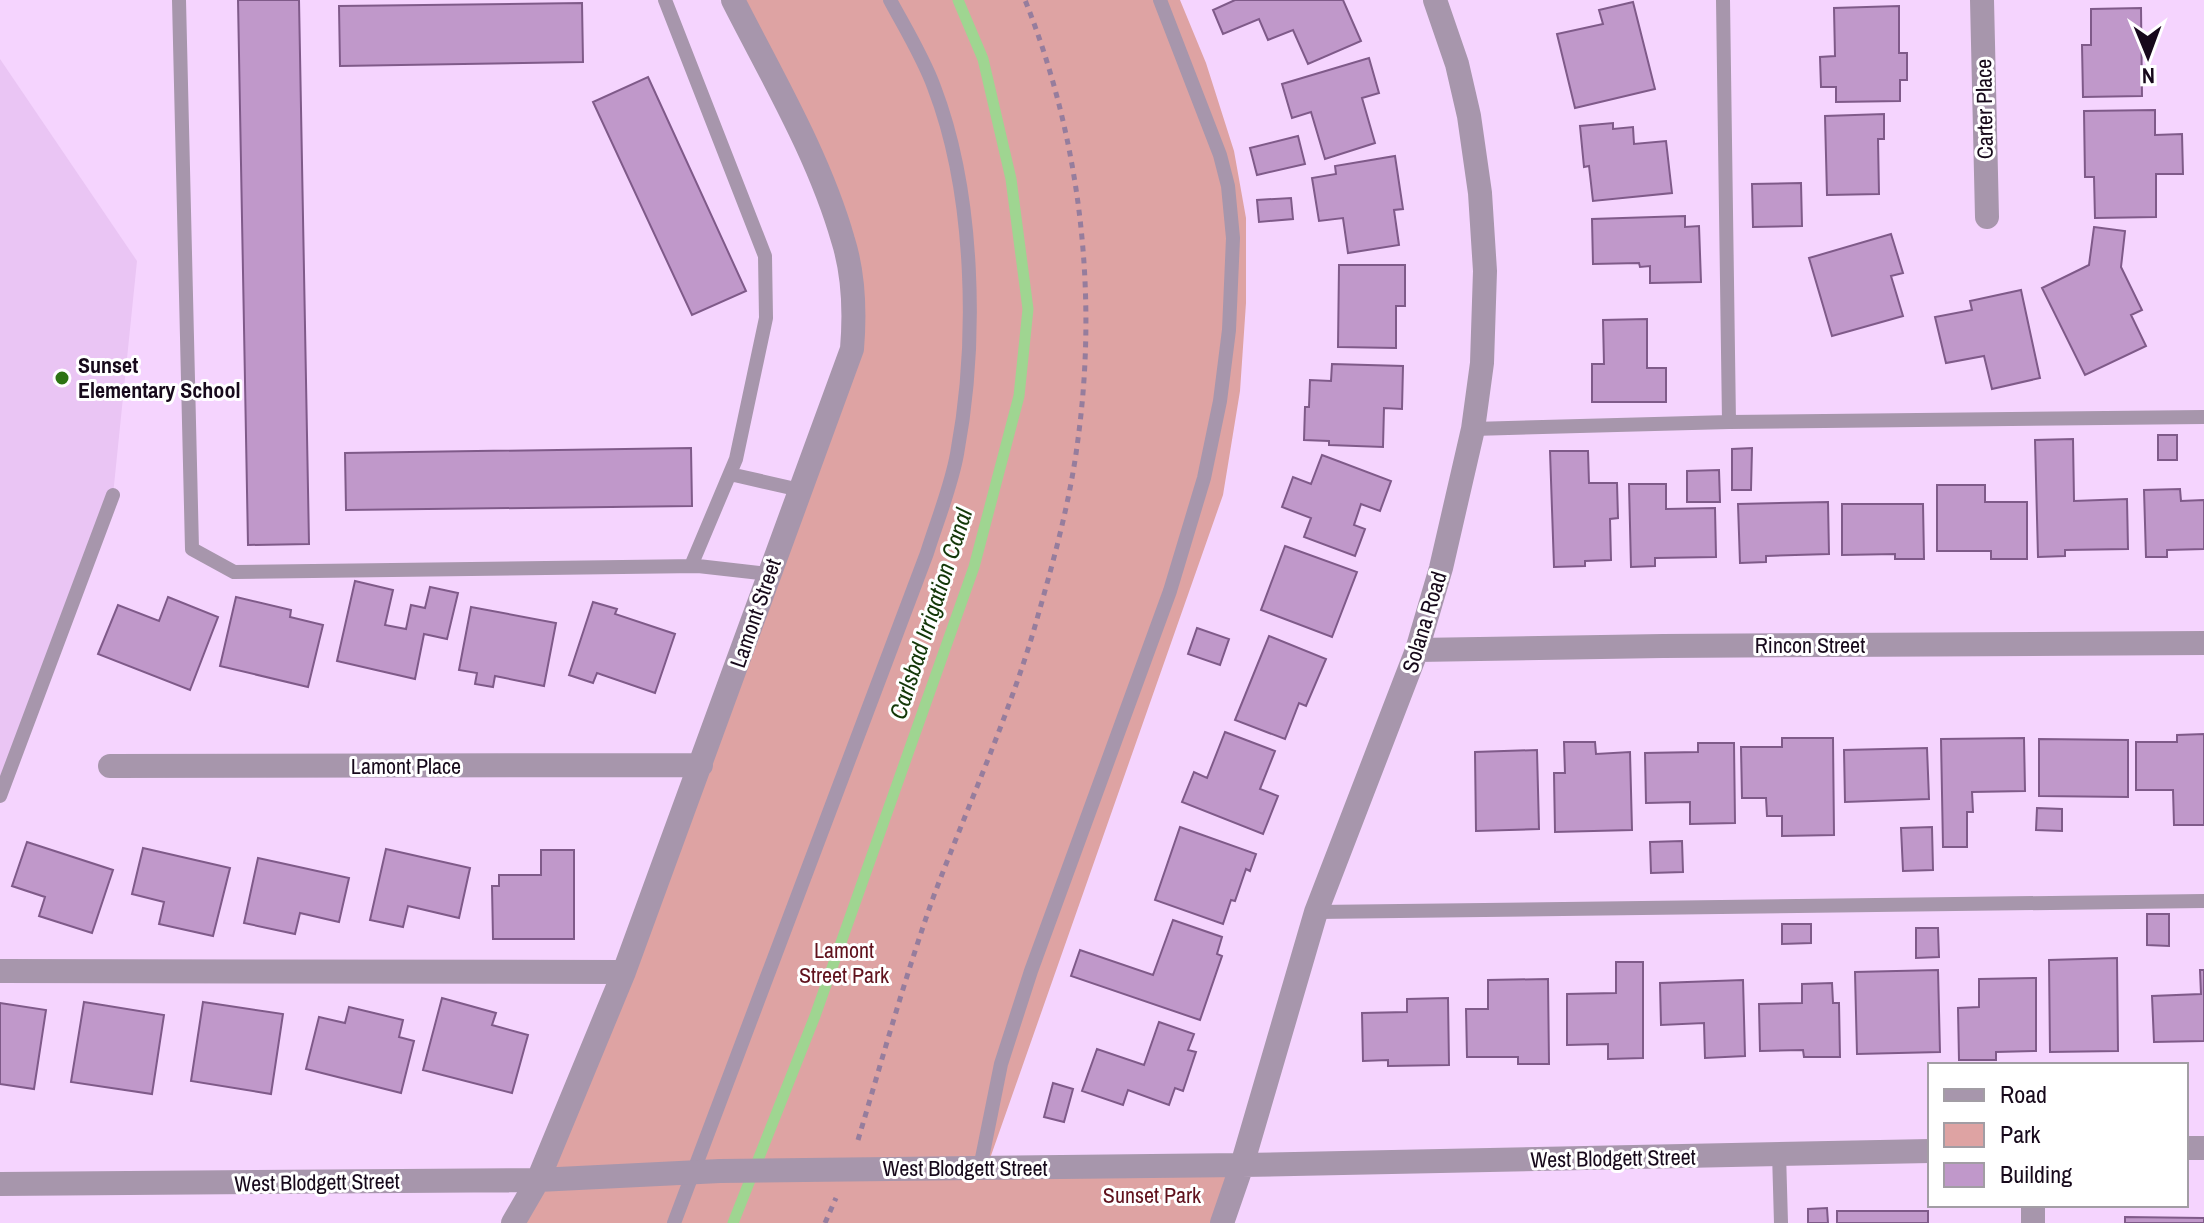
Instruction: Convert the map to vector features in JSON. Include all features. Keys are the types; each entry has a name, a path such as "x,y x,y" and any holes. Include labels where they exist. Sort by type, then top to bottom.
{"street":[{"name":"Lamont Street","path":"513,1223 538,1180 624,972 852,349 855,310 844,240 813,162 733,0"},
{"name":"Solana Road","path":"1222,1223 1316,912 1417,650 1441,568 1473,429 1482,363 1484,286 1480,193 1469,116 1457,64 1435,0"},
{"name":"Carter Place","path":"1982,0 1987,217"},
{"name":"Rincon Street","path":"1417,650 2204,643"},
{"name":"Lamont Place","path":"110,766 701,765"},
{"path":"0,971 624,972"},
{"name":"West Blodgett Street","path":"0,1184 538,1180 850,1168 1242,1165 1928,1151"}],"lane":[{"path":"179,0 192,549 234,572 691,566 769,574"},
{"path":"665,0 765,256 766,318 736,459 691,566"},
{"path":"674,1223 927,553 957,456 970,353 960,180 934,86 890,0"},
{"path":"980,1168 1001,1064 1031,971 1170,591 1204,478 1220,401 1229,330 1233,238 1228,186 1220,155 1160,0"},
{"path":"1723,0 1729,422"},
{"path":"1473,429 1729,422 2204,417"},
{"path":"730,474 800,490"},
{"path":"0,796 113,495"},
{"path":"1316,912 2204,901"},
{"path":"1779,1153 1781,1223"}],"path":[{"path":"825,1223 850,1168 933,900 1032,634 1064,514 1078,439 1085,359 1085,283 1080,206 1065,129 1040,37 1025,0"}],"shaded area":[{"name":"Sunset Elementary School","path":"0,59 137,261 113,495 0,796"}],"green space":[{"name":"Lamont Street Park","path":"733,0 1180,0 1206,63 1234,151 1246,218 1246,303 1240,391 1223,495 987,1167 1242,1165 1222,1223 513,1223 538,1180 840,383 849,266"}],"building":[{"path":"238,0 299,0 309,544 248,545"},
{"path":"1235,0 1343,0 1361,41 1308,64 1293,30 1268,40 1259,19 1223,34 1213,10"},
{"path":"1633,2 1655,89 1575,108 1557,34 1603,24 1599,10"},
{"path":"582,3 583,62 340,66 339,6"},
{"path":"1899,6 1899,53 1907,53 1907,80 1900,80 1900,101 1836,102 1836,87 1821,87 1820,57 1835,56 1834,8"},
{"path":"2141,8 2142,96 2083,97 2082,45 2091,45 2091,9"},
{"path":"1369,58 1379,93 1362,98 1375,143 1325,159 1311,112 1292,118 1282,84"},
{"path":"648,77 746,291 692,315 593,102"},
{"path":"2155,110 2155,135 2182,134 2183,174 2156,174 2156,217 2095,218 2094,177 2085,177 2084,111"},
{"path":"1884,114 1884,139 1878,139 1879,194 1827,195 1825,116"},
{"path":"1613,123 1613,129 1633,127 1634,144 1666,141 1672,193 1593,201 1589,166 1584,167 1580,126"},
{"path":"1298,136 1305,164 1257,175 1250,148"},
{"path":"1395,156 1403,209 1394,210 1399,245 1348,253 1343,218 1319,221 1312,178 1336,174 1335,166"},
{"path":"1801,183 1802,226 1753,227 1752,184"},
{"path":"1291,198 1293,219 1259,222 1257,200"},
{"path":"1685,216 1685,227 1699,226 1701,282 1650,283 1650,266 1640,267 1639,263 1593,264 1592,219"},
{"path":"2094,227 2125,231 2121,267 2142,310 2131,315 2146,346 2085,375 2042,288 2089,265"},
{"path":"1891,234 1903,273 1891,276 1903,316 1832,336 1809,258"},
{"path":"1339,265 1405,265 1405,306 1396,306 1396,348 1338,347"},
{"path":"2021,290 2040,378 1992,389 1984,356 1946,363 1935,317 1972,310 1970,301"},
{"path":"1647,319 1647,368 1666,368 1666,402 1592,402 1592,364 1604,364 1603,320"},
{"path":"1332,364 1403,366 1402,409 1384,408 1383,447 1329,445 1329,441 1304,440 1310,380 1331,381"},
{"path":"2158,435 2177,435 2177,460 2158,460"},
{"path":"2073,439 2074,501 2127,499 2128,549 2065,550 2065,556 2038,557 2035,440"},
{"path":"691,448 692,506 346,510 345,453"},
{"path":"1752,448 1751,490 1732,490 1732,449"},
{"path":"1550,451 1588,451 1589,483 1617,483 1618,518 1610,519 1611,560 1585,561 1585,566 1554,567"},
{"path":"1322,455 1391,481 1380,511 1361,504 1354,525 1365,529 1355,556 1304,537 1311,518 1282,507 1293,477 1311,484"},
{"path":"1719,470 1720,502 1687,502 1687,471"},
{"path":"1629,484 1666,484 1666,509 1715,508 1716,557 1655,558 1655,566 1631,567"},
{"path":"1937,485 1985,485 1985,502 2027,502 2027,559 1991,559 1991,551 1937,551"},
{"path":"2180,489 2181,501 2204,500 2204,549 2167,550 2167,557 2146,557 2144,490"},
{"path":"1828,502 1829,554 1766,556 1766,562 1740,563 1738,504"},
{"path":"1842,504 1923,504 1924,559 1895,559 1895,554 1842,555"},
{"path":"1285,546 1357,572 1332,637 1261,610"},
{"path":"355,581 393,590 385,625 406,629 411,605 425,608 430,587 458,593 447,639 424,634 415,679 337,661"},
{"path":"168,597 218,617 190,690 98,654 118,605 159,621"},
{"path":"236,597 291,610 290,617 323,625 308,687 220,666"},
{"path":"593,602 617,609 615,614 675,634 655,693 597,673 593,683 569,675"},
{"path":"471,607 556,623 544,686 495,676 493,687 475,684 477,673 459,670"},
{"path":"1197,628 1229,639 1220,665 1188,654"},
{"path":"1269,636 1326,659 1306,706 1299,703 1285,739 1235,720"},
{"path":"1225,732 1275,751 1260,789 1278,796 1263,834 1182,802 1194,772 1207,778"},
{"path":"2204,734 2204,825 2174,825 2173,790 2136,790 2136,742 2177,742 2177,735"},
{"path":"1782,738 1833,738 1834,835 1782,836 1782,816 1767,816 1766,798 1742,798 1741,747 1782,747"},
{"path":"2024,738 2025,791 1972,792 1973,812 1967,812 1967,847 1943,847 1941,739"},
{"path":"2039,739 2128,740 2128,797 2039,796"},
{"path":"1564,742 1595,742 1596,754 1630,752 1632,830 1555,832 1554,773 1565,773"},
{"path":"1698,743 1734,743 1735,823 1690,824 1690,802 1646,803 1645,753 1698,752"},
{"path":"1927,748 1929,799 1845,802 1844,750"},
{"path":"1537,750 1539,829 1476,831 1475,752"},
{"path":"2037,808 2062,809 2062,831 2036,830"},
{"path":"1180,827 1256,854 1250,871 1246,869 1235,901 1231,900 1223,924 1155,900"},
{"path":"1932,827 1933,870 1903,871 1901,828"},
{"path":"1682,841 1683,872 1651,873 1650,842"},
{"path":"27,842 113,870 92,933 39,916 45,897 12,886"},
{"path":"143,848 230,868 213,936 159,924 164,902 132,894"},
{"path":"386,849 470,868 459,918 408,906 403,927 370,920"},
{"path":"541,850 574,850 574,939 493,939 492,886 499,886 499,875 541,875"},
{"path":"258,858 349,878 339,922 300,913 295,934 244,923"},
{"path":"2147,914 2169,914 2169,946 2147,945"},
{"path":"1173,920 1222,937 1217,954 1222,956 1200,1020 1071,976 1080,950 1153,975"},
{"path":"1782,924 1811,924 1811,943 1782,944"},
{"path":"1916,928 1938,928 1939,957 1916,958"},
{"path":"2117,958 2118,1051 2050,1052 2049,960"},
{"path":"1616,962 1643,962 1643,1058 1608,1059 1608,1044 1567,1045 1567,994 1616,993"},
{"path":"1938,970 1940,1052 1857,1054 1855,972"},
{"path":"2200,970 2204,970 2204,1041 2154,1042 2152,996 2201,994"},
{"path":"2036,978 2036,1051 1996,1052 1996,1060 1959,1060 1958,1008 1979,1007 1979,979"},
{"path":"1548,979 1549,1064 1518,1064 1518,1057 1467,1057 1466,1009 1488,1009 1488,980"},
{"path":"1743,980 1745,1056 1705,1058 1704,1023 1661,1025 1660,983"},
{"path":"1832,983 1833,1003 1839,1003 1840,1057 1804,1057 1803,1050 1760,1051 1759,1004 1802,1003 1802,984"},
{"path":"442,998 496,1013 492,1025 528,1035 512,1093 423,1070"},
{"path":"1448,998 1449,1065 1388,1066 1388,1060 1363,1061 1362,1013 1407,1012 1407,999"},
{"path":"84,1002 164,1015 152,1094 71,1082"},
{"path":"203,1002 283,1014 271,1094 191,1081"},
{"path":"0,1003 46,1010 34,1089 0,1084"},
{"path":"349,1007 403,1020 399,1037 414,1041 401,1093 306,1069 319,1017 345,1023"},
{"path":"1159,1022 1194,1034 1188,1050 1196,1052 1183,1091 1175,1088 1169,1105 1128,1090 1123,1105 1082,1091 1097,1049 1144,1065"},
{"path":"1053,1083 1073,1089 1064,1122 1044,1117"},
{"path":"1827,1208 1828,1223 1808,1223 1808,1209"},
{"path":"1837,1211 1928,1211 1928,1223 1837,1223"},
{"path":"2125,1217 2204,1218 2204,1223 2125,1223"}],"waterway":[{"name":"Carlsbad Irrigation Canal","path":"733,1223 815,1016 974,567 1019,396 1028,309 1011,179 983,59 958,0"}],"place":[{"name":"Sunset Elementary School","path":"62,378"}],"park label":[{"name":"Sunset Park","path":"1152,1195"}]}
